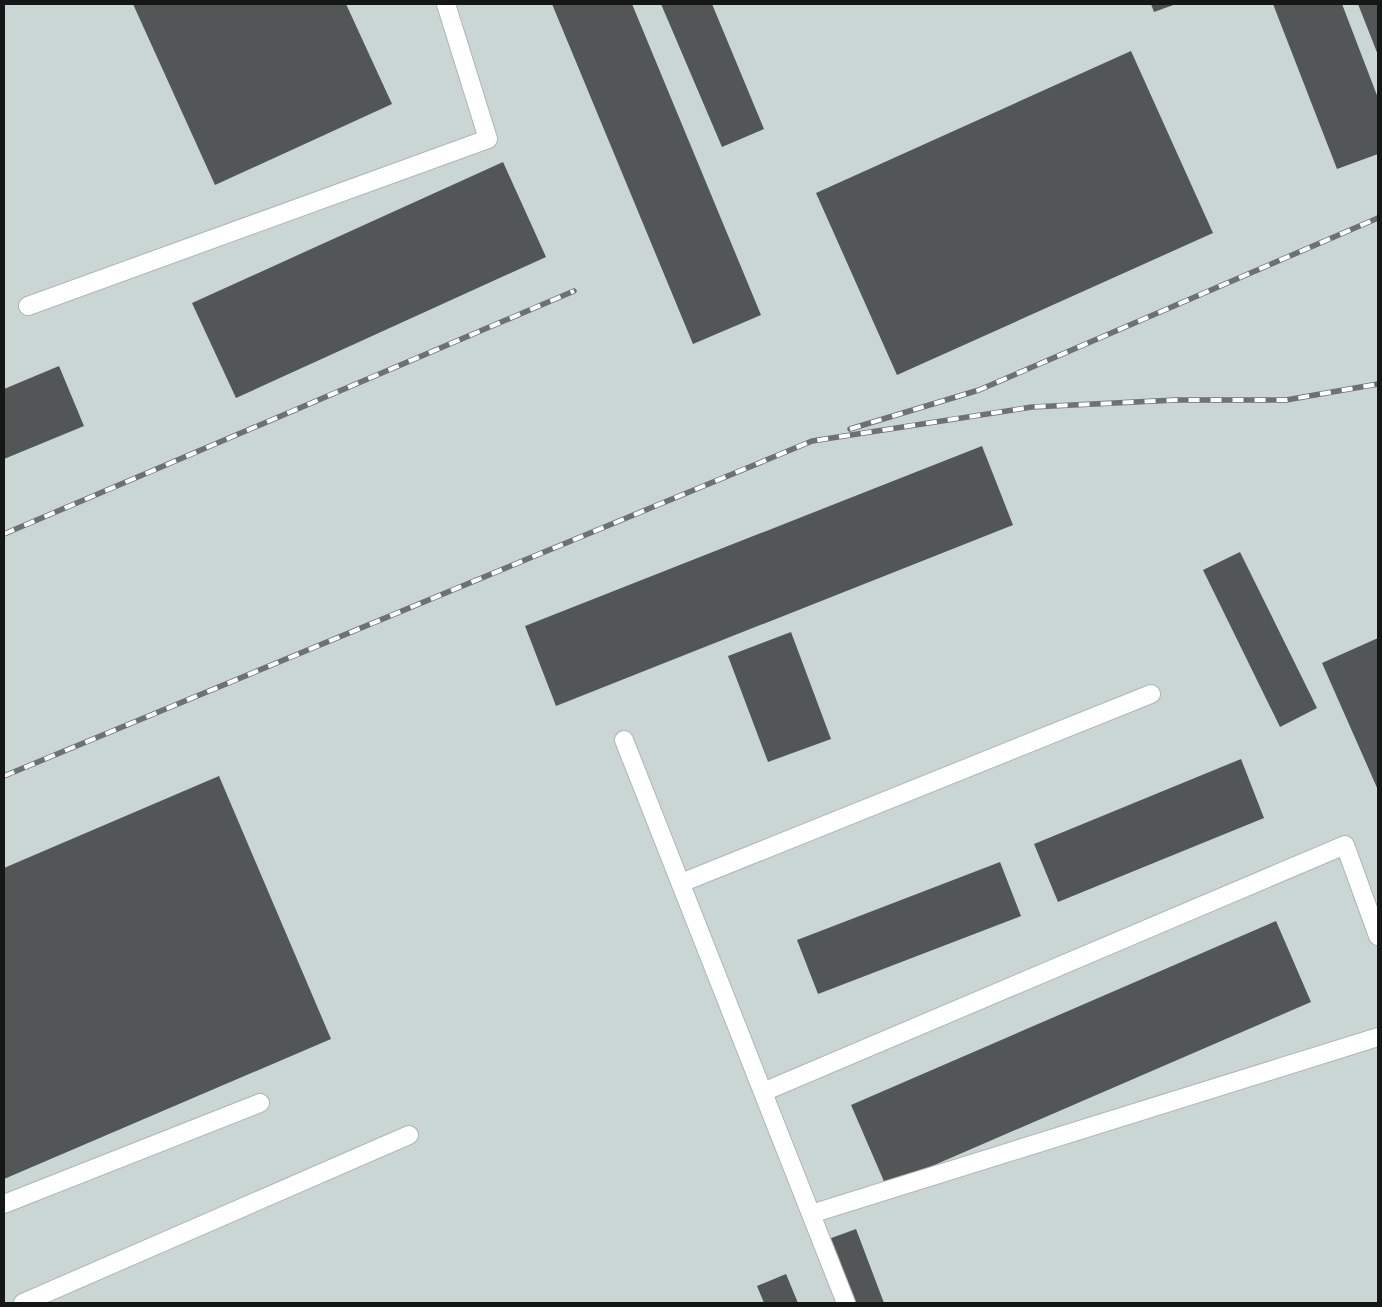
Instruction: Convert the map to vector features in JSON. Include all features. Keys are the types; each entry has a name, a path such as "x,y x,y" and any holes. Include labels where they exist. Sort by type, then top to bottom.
{"lane":[{"path":"28,306 488,139 446,4"},
{"path":"681,882 1151,694"},
{"path":"624,740 846,1303"},
{"path":"763,1092 1345,845 1378,936"},
{"path":"811,1214 1378,1037"},
{"path":"4,1204 260,1102"},
{"path":"23,1303 409,1136"}],"shaded area":[{"path":"4,4 1378,4 1378,1303 4,1303"}],"building":[{"path":"133,4 346,4 392,104 215,185"},
{"path":"552,4 632,4 761,315 693,344"},
{"path":"661,4 712,4 764,129 722,147"},
{"path":"1151,4 1176,4 1154,12"},
{"path":"1273,4 1342,4 1378,98 1378,154 1337,169"},
{"path":"1358,4 1378,4 1378,55"},
{"path":"1131,51 1213,233 897,375 816,193"},
{"path":"503,162 546,257 236,398 192,303"},
{"path":"59,366 84,426 4,459 4,389"},
{"path":"982,446 1013,525 556,706 525,626"},
{"path":"1240,552 1317,708 1280,727 1203,570"},
{"path":"791,632 831,739 768,762 728,656"},
{"path":"1378,638 1378,790 1322,663"},
{"path":"1241,759 1264,818 1058,902 1034,844"},
{"path":"219,776 331,1039 4,1179 4,868"},
{"path":"1000,862 1021,916 818,994 797,940"},
{"path":"1276,921 1311,1002 886,1186 851,1105"},
{"path":"856,1229 884,1303 850,1303 826,1240"},
{"path":"786,1274 798,1303 764,1303 757,1286"}],"railway":[{"path":"850,429 979,390 1378,218"},
{"path":"4,534 574,291"},
{"path":"4,776 812,441 1032,407 1176,400 1286,400 1378,384"}]}
